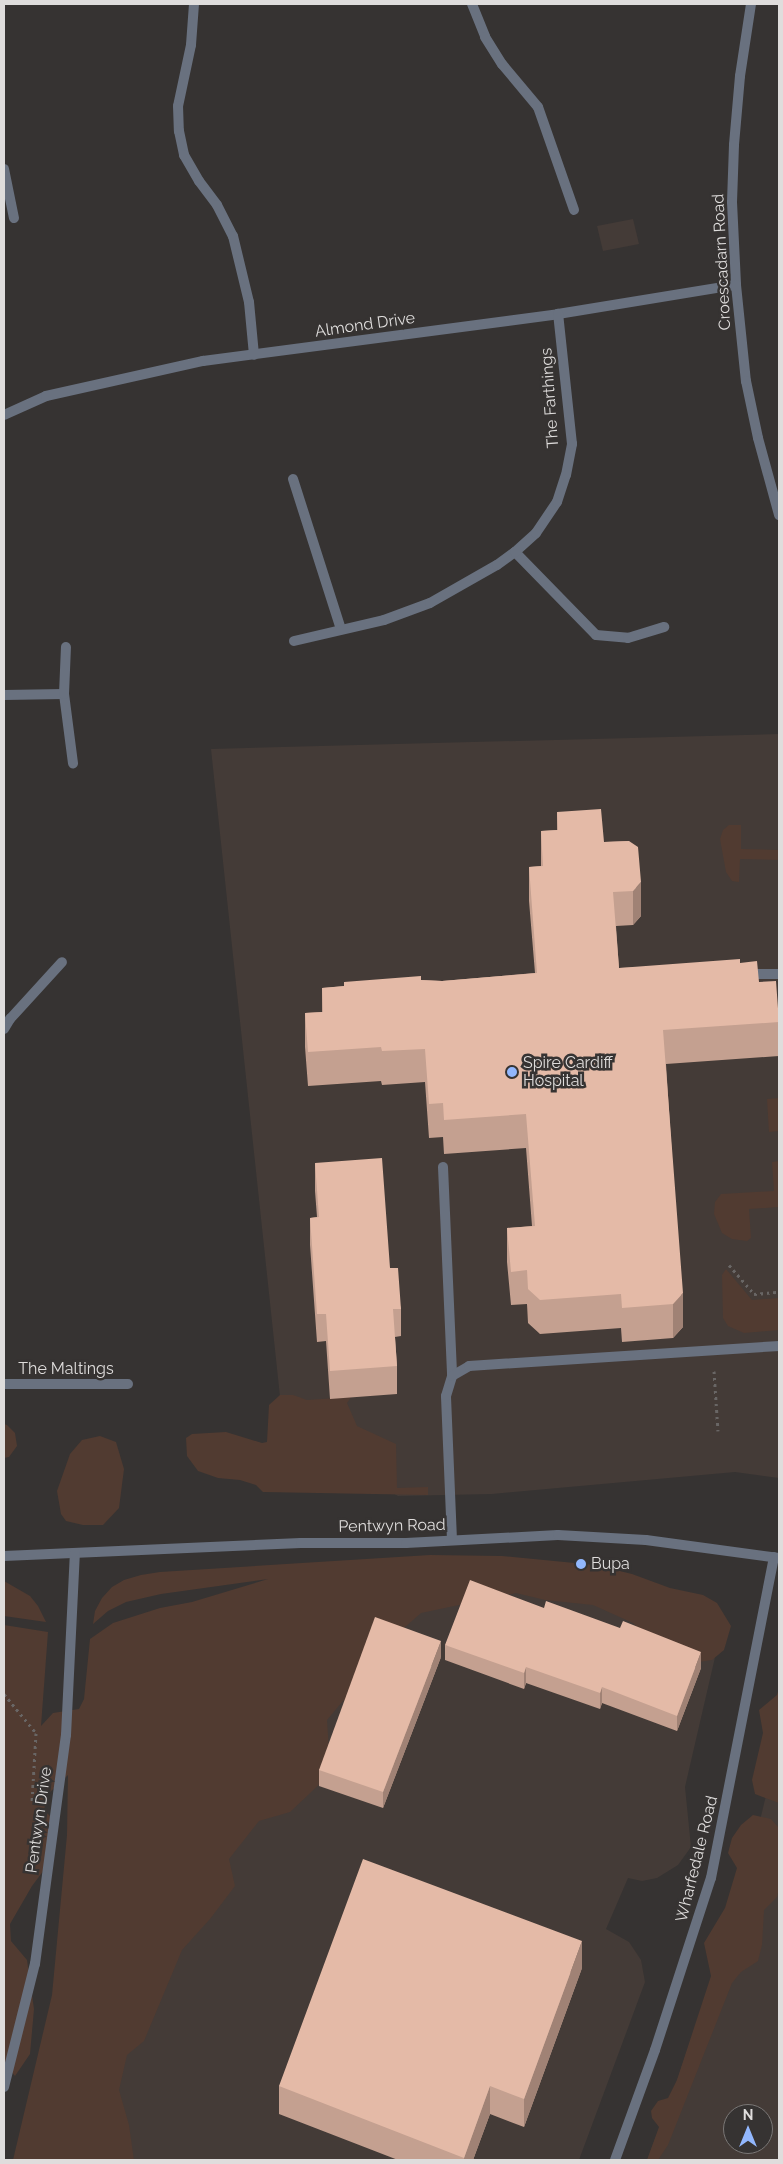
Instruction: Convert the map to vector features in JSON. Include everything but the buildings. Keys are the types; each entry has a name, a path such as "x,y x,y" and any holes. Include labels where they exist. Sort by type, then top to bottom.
{"street":[{"path":"194,4 192,45 178,106 179,131 184,155 199,181 217,205 232,236 249,302 254,355"},
{"path":"472,4 485,37 502,64 538,107 574,210"},
{"name":"Croescadarn Road","path":"751,4 740,76 734,145 732,202 736,285 746,381 758,438 779,515"},
{"path":"4,169 14,218"},
{"name":"Almond Drive","path":"4,415 46,396 203,361 558,314 736,285"},
{"name":"The Farthings","path":"294,642 384,620 430,603 471,581 515,552 536,533 557,502 566,475 572,444 558,314"},
{"path":"293,479 341,629"},
{"path":"515,552 596,635 628,638 664,627"},
{"path":"66,647 64,694 73,763"},
{"path":"4,695 64,694"},
{"path":"4,1029 10,1019 62,962"},
{"path":"738,974 779,974"},
{"path":"442,1167 452,1376 446,1396 452,1540"},
{"path":"452,1376 470,1366 779,1346"},
{"name":"The Maltings","path":"4,1384 128,1384"},
{"name":"Pentwyn Road","path":"4,1556 301,1542 406,1542 567,1535 646,1540 777,1557"},
{"name":"Pentwyn Drive","path":"4,2088 35,1964 66,1735 75,1553"},
{"name":"Wharfedale Road","path":"615,2160 655,2050 711,1878 720,1843 777,1557"}],"path":[{"path":"729,1265 754,1294 779,1292"},
{"path":"714,1364 718,1431"},
{"path":"4,1694 36,1733 32,1806"}],"shaded area":[{"path":"633,219 639,244 603,251 597,226"},
{"name":"Spire Cardiff Hospital","path":"779,734 779,1478 735,1472 492,1494 398,1496 284,1434 211,749"},
{"path":"729,825 741,825 741,849 779,850 779,860 740,859 739,882 732,881 726,872 720,839 723,830"},
{"path":"779,1098 779,1131 769,1132 767,1099"},
{"path":"779,1161 779,1207 749,1209 751,1238 747,1241 732,1239 722,1233 714,1214 715,1202 721,1194 774,1191 772,1162"},
{"path":"726,1269 752,1300 779,1298 779,1330 744,1333 728,1326 723,1318 722,1275"},
{"path":"280,1395 293,1395 307,1400 351,1397 347,1403 357,1426 396,1444 397,1488 428,1487 428,1495 263,1492 256,1485 240,1480 218,1478 198,1471 187,1456 186,1438 192,1434 226,1432 262,1443 267,1442 269,1405"},
{"path":"4,1424 15,1433 17,1446 9,1457 4,1458"},
{"path":"100,1436 116,1442 124,1469 119,1508 103,1525 83,1525 66,1521 61,1514 57,1491 70,1454 82,1440"},
{"path":"430,1555 502,1556 595,1565 632,1574 670,1588 703,1595 717,1603 731,1626 724,1650 712,1660 699,1662 659,1647 633,1623 593,1605 545,1600 516,1593 421,1613 387,1643 370,1678 342,1702 327,1720 329,1751 325,1779 290,1812 259,1821 229,1859 235,1886 210,1919 182,1950 144,2041 127,2055 119,2090 129,2125 134,2160 13,2160 52,1995 67,1835 68,1775 48,1794 44,1810 55,1821 47,1866 32,1886 10,1924 11,1941 27,1960 34,2009 30,2054 15,2076 6,2065 4,2067 4,1625 48,1632 41,1726 53,1713 79,1709 84,1699 90,1639 113,1623 160,1608 192,1602 268,1579 161,1594 126,1602 108,1611 93,1624 95,1611 102,1598 112,1587 124,1580 160,1572"},
{"path":"4,1581 30,1596 38,1606 46,1622 4,1616"},
{"path":"380,1582 682,1600 716,1653 685,1787 691,1847 678,1865 657,1878 642,1881 628,1878 606,1929 629,1942 641,1960 645,1982 579,2160 85,2160 115,2051"},
{"path":"779,1688 779,1803 755,1794 752,1780 763,1733 759,1710 777,1695"},
{"path":"779,1741 779,2160 647,2160 677,2080 747,1875"},
{"path":"753,1815 771,1819 779,1828 779,1889 777,1897 764,1910 762,1945 758,1961 741,1972 732,1983 668,2145 658,2160 647,2160 659,2127 652,2118 651,2111 658,2101 668,2098 677,2080 711,1976 704,1943 725,1908 737,1868 728,1853 732,1838 741,1825"}],"place":[{"name":"Spire Cardiff Hospital","path":"512,1072"},
{"name":"Bupa","path":"581,1564"}]}
